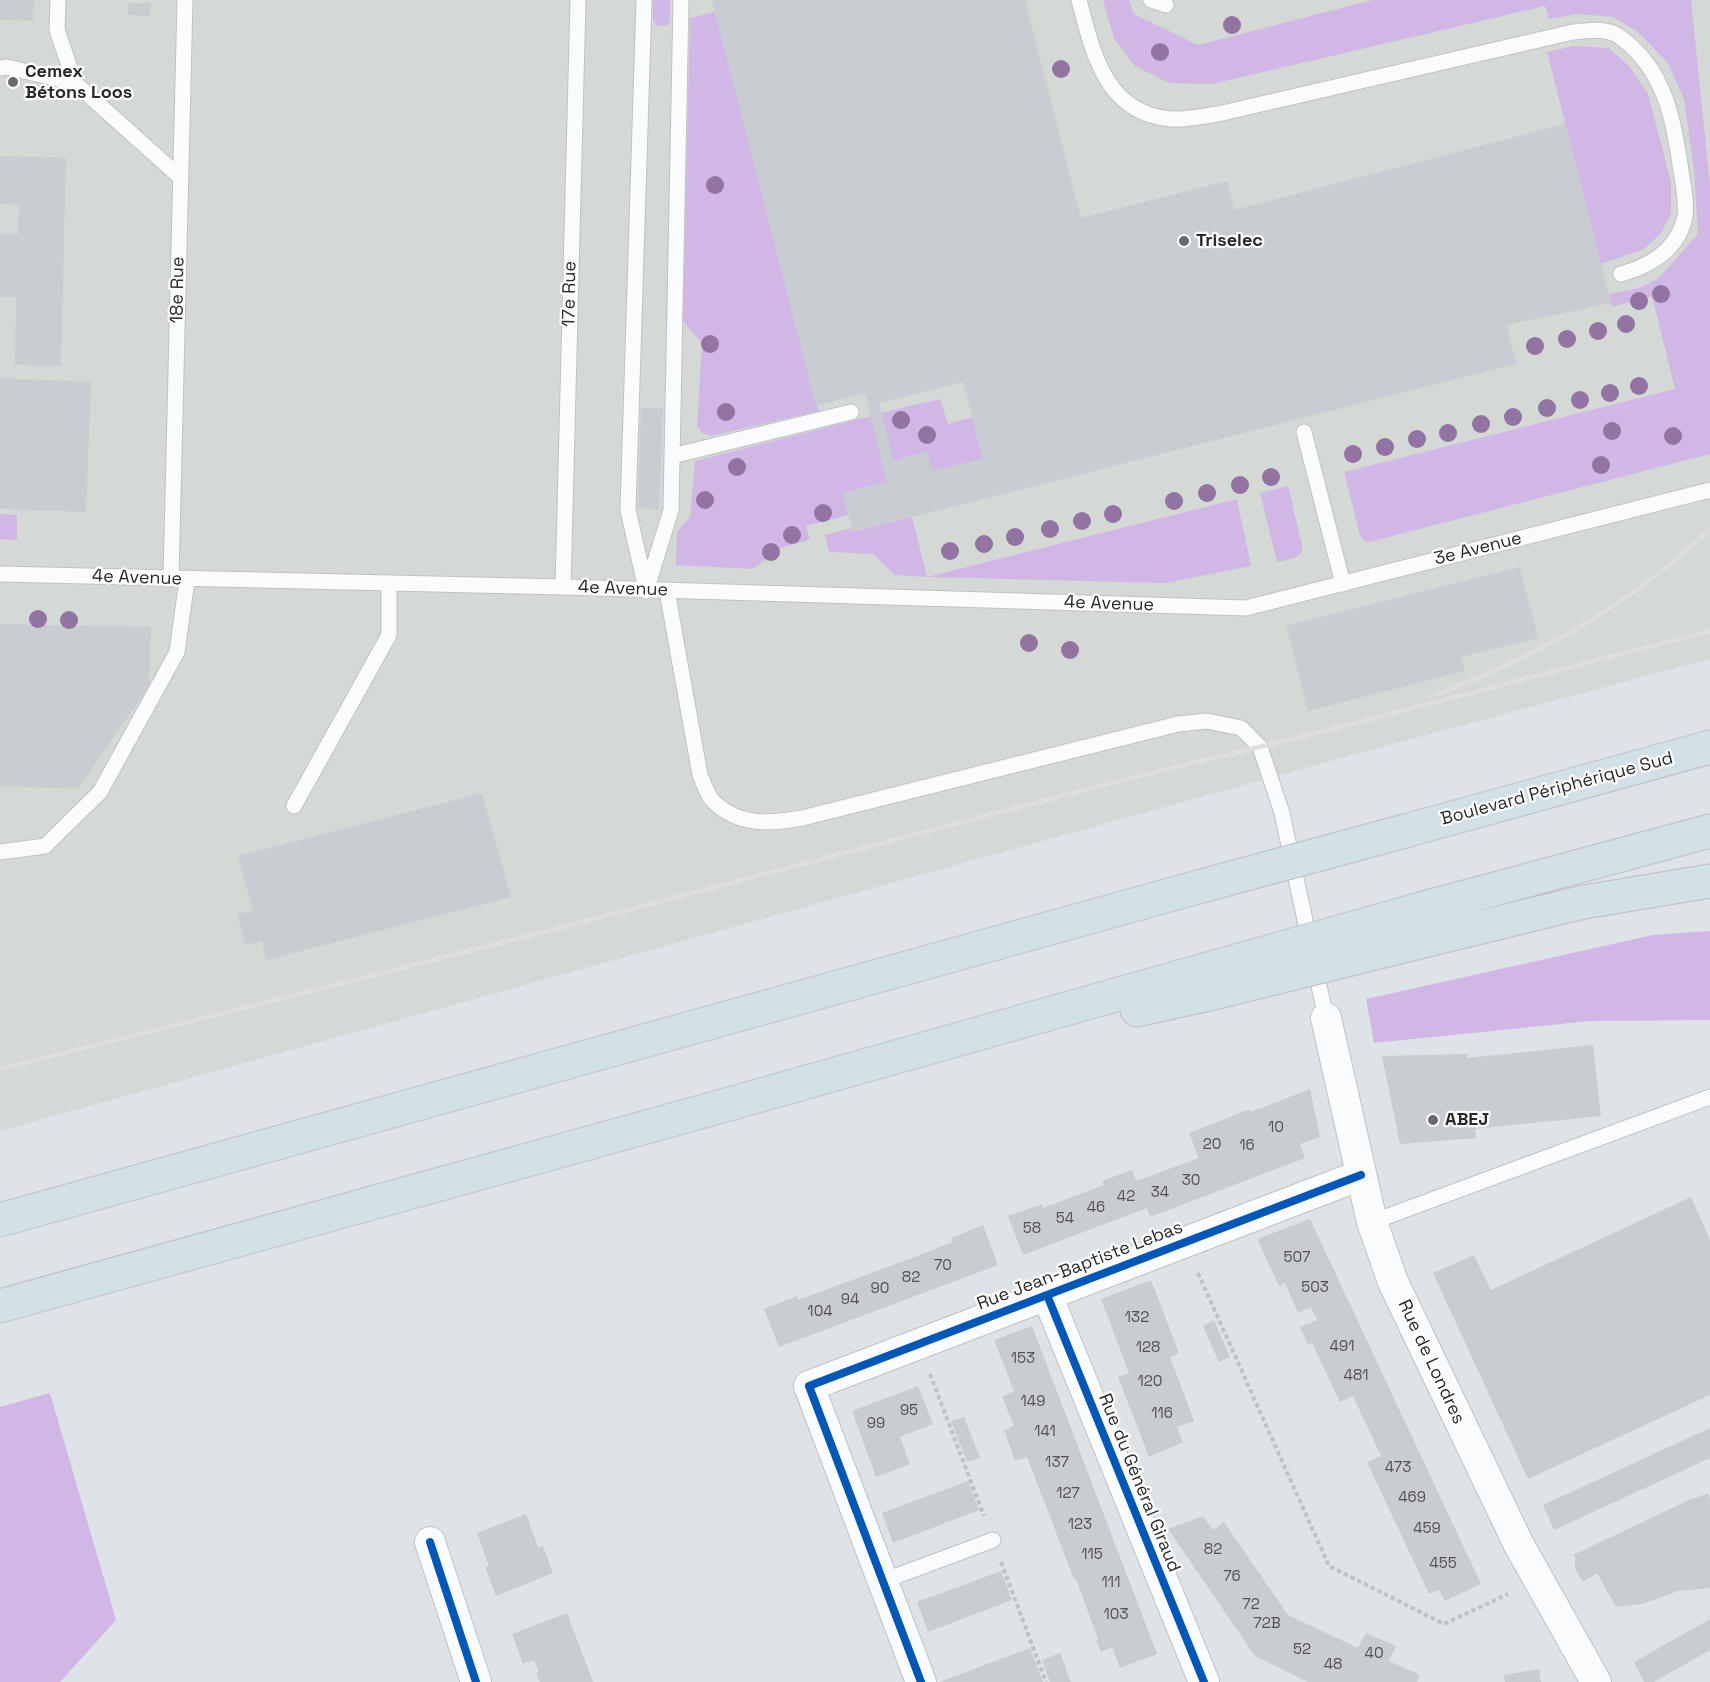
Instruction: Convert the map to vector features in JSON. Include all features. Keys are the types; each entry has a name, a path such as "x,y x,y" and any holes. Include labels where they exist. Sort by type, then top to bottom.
{"highway":[{"name":"Boulevard Périphérique Sud","path":"0,1220 1710,747"},
{"path":"0,1306 775,1091 1423,925 1710,831"},
{"path":"1423,925 1710,881"}],"street":[{"name":"Rue de Londres","path":"1326,1018 1372,1222 1398,1293 1501,1510 1596,1682"},
{"name":"Rue Jean-Baptiste Lebas","path":"883,1581 809,1386 1361,1176"},
{"name":"Rue du Général Giraud","path":"1047,1295 1204,1682"},
{"path":"430,1542 476,1682"},
{"path":"883,1581 921,1682"}],"lane":[{"path":"58,0 57,30 75,83"},
{"name":"18e Rue","path":"0,852 45,846 100,792 177,652 181,178 185,0"},
{"name":"17e Rue","path":"563,587 578,0"},
{"path":"644,0 628,510 646,591"},
{"path":"646,591 671,510 681,0"},
{"path":"1079,0 1090,42 1103,75 1118,95 1145,113 1172,119 1218,114 1573,32 1596,30 1614,33 1631,45 1650,67 1665,96 1684,189 1684,220 1672,243 1656,261 1621,274"},
{"path":"1151,0 1166,5 1165,0"},
{"path":"0,68 7,67 75,83 181,178"},
{"path":"672,456 851,412"},
{"path":"1304,432 1343,584"},
{"name":"3e Avenue","path":"1246,608 1710,490"},
{"name":"4e Avenue","path":"0,574 179,580 563,587 1246,608"},
{"path":"294,806 389,635 389,584"},
{"path":"667,591 700,775 711,799 733,815 752,822 774,823 802,818 1178,724 1207,721 1240,728 1260,747 1282,813 1326,1018"},
{"path":"1372,1222 1710,1097"},
{"path":"883,1581 993,1540"}],"path":[{"path":"1185,1242 1329,1566 1444,1624 1538,1580"},
{"path":"919,1344 1046,1682"}],"shaded area":[{"path":"0,0 1710,0 1710,659 1363,752 0,1131"},
{"path":"653,0 670,0 670,22 666,26 657,26 653,20"},
{"path":"1103,0 1129,0 1134,14 1198,45 1373,0 1691,0 1710,186 1710,454 1369,542 1363,540 1359,532 1344,472 1675,389 1652,296 1612,307 1609,294 1640,288 1660,277 1698,234 1694,169 1684,99 1668,63 1638,32 1613,17 1578,14 1549,19 1545,6 1212,84 1169,83 1135,66 1114,38"},
{"path":"715,12 819,411 711,436 702,433 697,426 702,343 683,321 690,18"},
{"path":"1574,46 1609,48 1630,67 1648,94 1671,182 1671,214 1661,233 1644,249 1601,264 1547,52"},
{"path":"940,399 948,424 972,417 983,459 932,471 927,452 893,461 881,413"},
{"path":"871,416 887,482 843,493 848,515 806,526 810,540 780,548 753,569 676,565 677,532 690,517 695,461"},
{"path":"1288,486 1302,552 1295,558 1277,562 1260,493"},
{"path":"1237,499 1251,566 1166,583 926,577 894,575 874,554 829,552 825,535 852,528 853,532 912,517 927,577"},
{"path":"0,514 17,515 17,540 0,539"},
{"path":"1710,931 1710,1020 1590,1021 1374,1043 1366,999 1653,935"},
{"path":"50,1393 116,1620 60,1682 0,1682 0,1407"}],"building":[{"path":"0,0 34,0 33,21 0,20"},
{"name":"Triselec","path":"712,0 1025,0 1081,218 1227,181 1234,210 1565,124 1611,303 1507,325 1516,364 853,532 843,493 887,482 865,393 816,406","holes":["963,382 983,459 932,471 927,452 893,461 879,403"]},
{"path":"129,3 151,3 150,16 128,15"},
{"path":"0,156 66,158 61,366 15,365 16,297 0,297 0,234 18,234 19,205 0,204"},
{"path":"0,378 91,382 86,512 0,509"},
{"path":"641,408 663,408 659,510 638,508"},
{"path":"1520,567 1538,638 1461,657 1465,671 1308,711 1286,626"},
{"path":"0,624 151,627 149,686 78,789 0,786"},
{"path":"482,793 511,897 266,960 262,941 245,945 237,914 253,911 238,856"},
{"path":"1593,1045 1601,1116 1475,1129 1476,1138 1400,1144 1382,1056 1467,1054 1467,1058"},
{"path":"1310,1089 1320,1137 1300,1144 1305,1158 1150,1217 1147,1208 1023,1255 1008,1216 1042,1204 1043,1208 1104,1185 1102,1181 1132,1170 1136,1181 1199,1158 1189,1133"},
{"path":"1691,1197 1710,1240 1710,1395 1528,1479 1433,1273 1474,1255 1491,1290"},
{"path":"1310,1219 1481,1584 1445,1601 1439,1590 1429,1594 1367,1462 1381,1456 1353,1396 1340,1402 1312,1343 1308,1345 1300,1327 1317,1320 1311,1307 1298,1313 1285,1283 1279,1286 1257,1239"},
{"path":"983,1225 998,1265 779,1347 764,1309 797,1296 798,1300 920,1255 952,1242 951,1238"},
{"path":"1151,1280 1179,1353 1170,1357 1194,1421 1177,1427 1183,1442 1149,1457 1118,1377 1129,1373 1101,1299"},
{"path":"1214,1320 1230,1357 1219,1362 1203,1326"},
{"path":"1032,1326 1157,1654 1120,1668 1112,1647 1101,1652 1076,1579 1074,1579 1027,1457 1015,1461 1004,1430 1014,1426 1002,1397 1014,1391 994,1340"},
{"path":"918,1386 933,1424 900,1437 910,1464 876,1477 852,1411"},
{"path":"964,1417 980,1458 967,1462 951,1421"},
{"path":"1710,1428 1710,1458 1554,1530 1543,1505"},
{"path":"968,1481 979,1510 893,1543 882,1513"},
{"path":"1708,1493 1710,1499 1710,1588 1678,1591 1642,1604 1616,1607 1597,1573 1583,1582 1575,1569 1575,1556 1571,1556"},
{"path":"526,1514 538,1547 543,1546 553,1573 496,1596 485,1567 489,1566 477,1533"},
{"path":"1203,1516 1213,1530 1224,1522 1288,1615 1358,1648 1366,1633 1396,1646 1389,1661 1420,1675 1417,1682 1308,1682 1255,1656 1168,1529"},
{"path":"1001,1571 1012,1600 928,1632 917,1602"},
{"path":"567,1613 593,1682 540,1682 534,1660 523,1664 512,1634"},
{"path":"1710,1619 1710,1650 1654,1682 1644,1682 1634,1662"},
{"path":"1030,1648 1043,1682 939,1682"},
{"path":"1060,1653 1071,1682 1050,1682 1042,1660"},
{"path":"1539,1669 1541,1682 1505,1682 1504,1675"}],"railway":[{"path":"1437,694 1511,663 1582,625 1649,581 1710,529"},
{"path":"0,1069 521,938 1115,782 1317,733 1710,631"}],"cycle path":[{"path":"921,1682 809,1386 1361,1175"},
{"path":"1047,1295 1204,1682"},
{"path":"430,1542 476,1682"}],"place":[{"name":"Cemex Bétons Loos","path":"13,82"},
{"name":"Triselec","path":"1184,241"},
{"name":"ABEJ","path":"1433,1120"}]}
